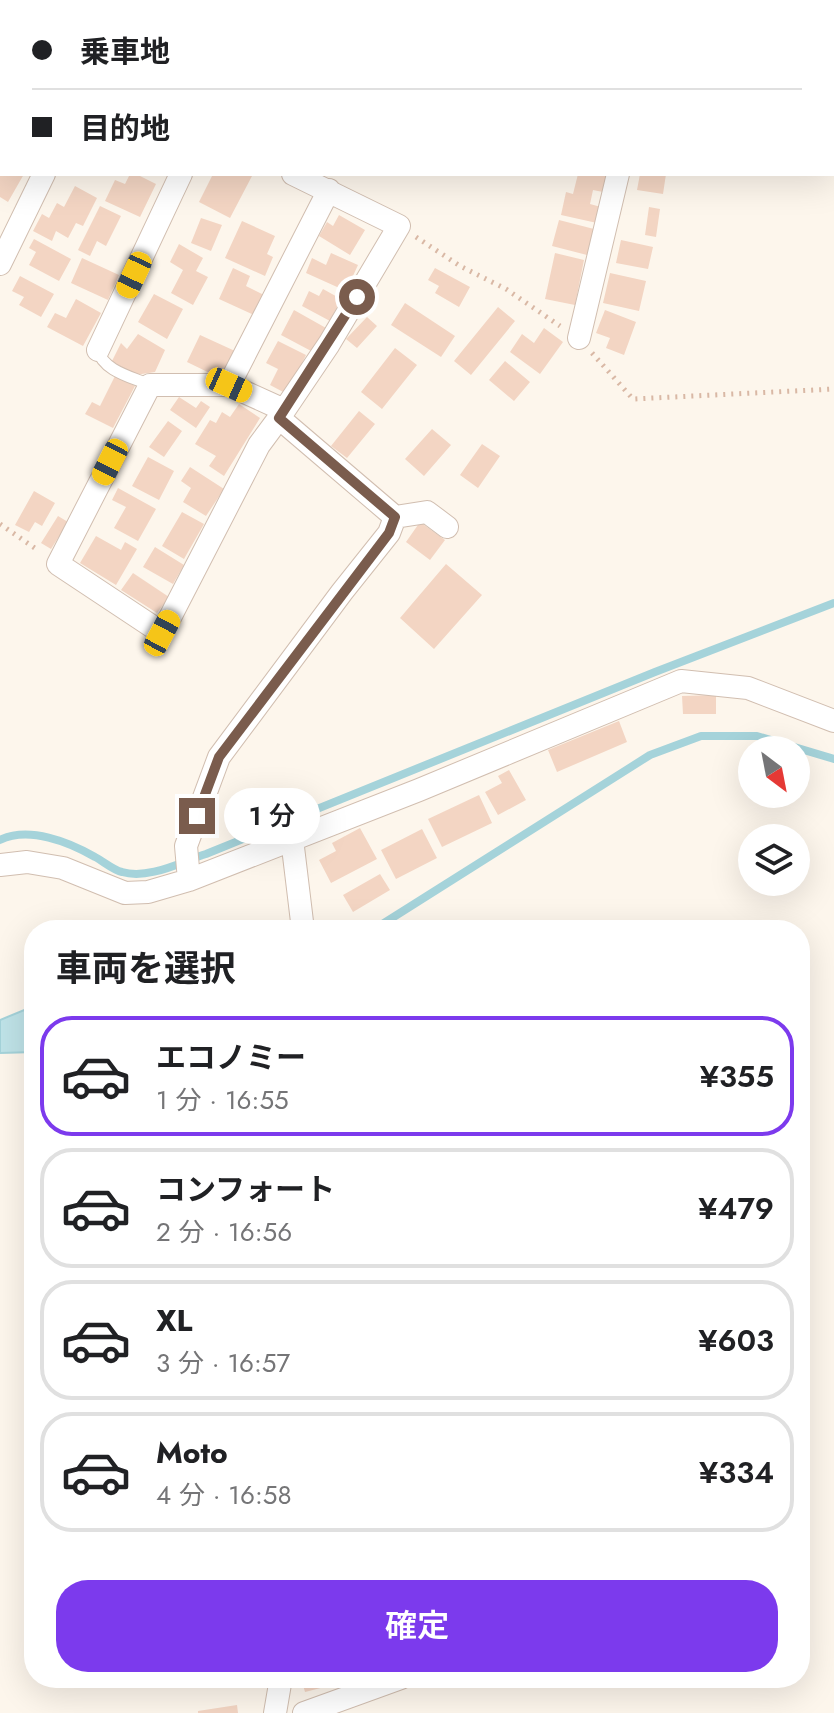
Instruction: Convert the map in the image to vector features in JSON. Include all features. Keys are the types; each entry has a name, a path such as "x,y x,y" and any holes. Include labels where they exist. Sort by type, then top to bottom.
{"street":[{"path":"0,264 43,176"},
{"path":"98,350 180,176"},
{"path":"298,176 399,226 329,344 282,414 259,445 162,633 58,564 150,385 229,385 282,414 395,517"},
{"path":"579,338 618,176"},
{"path":"229,385 329,190"},
{"path":"395,517 427,512 447,527"},
{"path":"187,864 219,757 389,533 395,517"},
{"path":"0,865 27,862 63,868 125,893 148,892 187,864 292,839 544,740 681,681 748,688 834,721"},
{"path":"292,839 302,920"},
{"path":"275,1713 279,1688"},
{"path":"304,1713 373,1688"}],"lane":[{"path":"98,350 100,359 110,368 150,385"}],"path":[{"path":"399,226 460,266 506,289 579,338 633,399 834,389"},
{"path":"0,524 58,564"}],"water":[{"path":"24,1010 24,1052 0,1053 0,1020"}],"building":[{"path":"0,176 23,176 8,202 0,197"},
{"path":"129,176 140,176 156,184 140,217 105,201 115,180 125,184"},
{"path":"212,176 252,176 230,218 199,202"},
{"path":"578,176 607,176 603,192 593,190 590,204 601,207 597,223 561,215 566,192 573,194"},
{"path":"640,176 666,176 663,194 637,190"},
{"path":"75,186 97,198 83,226 76,223 68,238 56,231 52,241 33,231 42,214 49,218 57,203 64,207"},
{"path":"100,206 121,216 106,246 97,241 90,256 78,250"},
{"path":"649,207 660,209 656,237 645,235"},
{"path":"339,215 365,230 350,255 319,236 327,222 333,226"},
{"path":"201,218 222,225 211,251 191,243"},
{"path":"559,220 594,229 587,255 552,246"},
{"path":"242,221 275,236 267,254 273,257 265,276 225,258"},
{"path":"34,239 71,259 59,281 29,265 36,252 29,248"},
{"path":"621,240 653,247 648,269 616,263"},
{"path":"179,244 203,258 196,271 208,277 193,305 171,293 183,270 170,262"},
{"path":"331,253 358,265 346,291 306,273 312,258 326,265"},
{"path":"555,253 584,260 575,305 545,299"},
{"path":"82,258 119,275 108,300 71,283"},
{"path":"233,268 250,276 246,286 264,295 254,315 219,299"},
{"path":"435,268 470,287 459,307 435,293 439,286 428,280"},
{"path":"610,273 646,281 639,311 603,303"},
{"path":"20,276 54,294 41,317 19,305 24,297 12,291"},
{"path":"323,289 341,299 330,321 302,306 309,291 319,296"},
{"path":"154,294 183,309 167,339 138,322"},
{"path":"76,299 101,313 83,346 47,327 55,313 66,318"},
{"path":"405,303 455,336 441,357 391,325"},
{"path":"498,307 515,321 471,375 454,361"},
{"path":"294,310 326,328 313,352 281,335"},
{"path":"605,310 636,322 624,355 606,348 610,338 596,333"},
{"path":"367,317 377,326 357,348 346,339"},
{"path":"544,328 563,342 540,374 510,352 522,334 534,343"},
{"path":"138,334 165,350 155,372 135,375 112,361 121,343 127,349"},
{"path":"200,335 235,351 222,379 187,362"},
{"path":"278,341 306,355 287,394 270,385 278,369 266,363"},
{"path":"395,348 417,365 382,409 361,392"},
{"path":"505,361 530,382 514,401 489,380"},
{"path":"115,376 135,386 113,428 85,414 92,402 100,406"},
{"path":"179,397 196,408 201,401 210,407 196,428 170,410"},
{"path":"239,404 260,418 224,476 209,466 216,456 195,444 210,420 216,423 222,412 230,417"},
{"path":"359,411 375,424 347,458 331,446"},
{"path":"168,421 182,431 164,457 149,447"},
{"path":"432,429 451,445 424,476 405,459"},
{"path":"482,444 500,456 478,488 460,475"},
{"path":"148,457 174,471 159,500 132,486"},
{"path":"190,467 224,489 206,516 183,502 191,488 181,481"},
{"path":"118,488 156,509 138,541 114,528 126,507 112,500"},
{"path":"34,491 55,503 42,526 35,522 29,532 15,525"},
{"path":"182,512 204,524 184,559 162,546"},
{"path":"58,516 68,522 51,549 41,543"},
{"path":"420,522 445,540 430,560 406,542"},
{"path":"96,536 121,550 125,542 137,549 116,585 80,563"},
{"path":"155,547 184,565 173,584 143,567"},
{"path":"446,564 482,595 434,649 400,618"},
{"path":"133,573 169,597 157,613 121,590"},
{"path":"716,695 716,714 683,714 682,696"},
{"path":"619,721 627,742 557,772 548,750"},
{"path":"509,770 526,800 498,815 485,792 502,783 498,776"},
{"path":"479,795 492,823 442,847 428,819"},
{"path":"360,828 377,859 331,883 319,860 336,851 332,843"},
{"path":"422,829 437,858 396,879 381,850"},
{"path":"380,874 390,890 353,912 343,895"},
{"path":"237,1705 238,1713 198,1713 198,1711"}],"waterway":[{"path":"0,840 11,836 36,835 73,846 122,872 143,874 164,869 834,603"},
{"path":"389,920 650,755 701,736 757,736 834,759"}],"route":[{"path":"197,816 219,757 389,533 395,517 279,418 357,297"}]}
